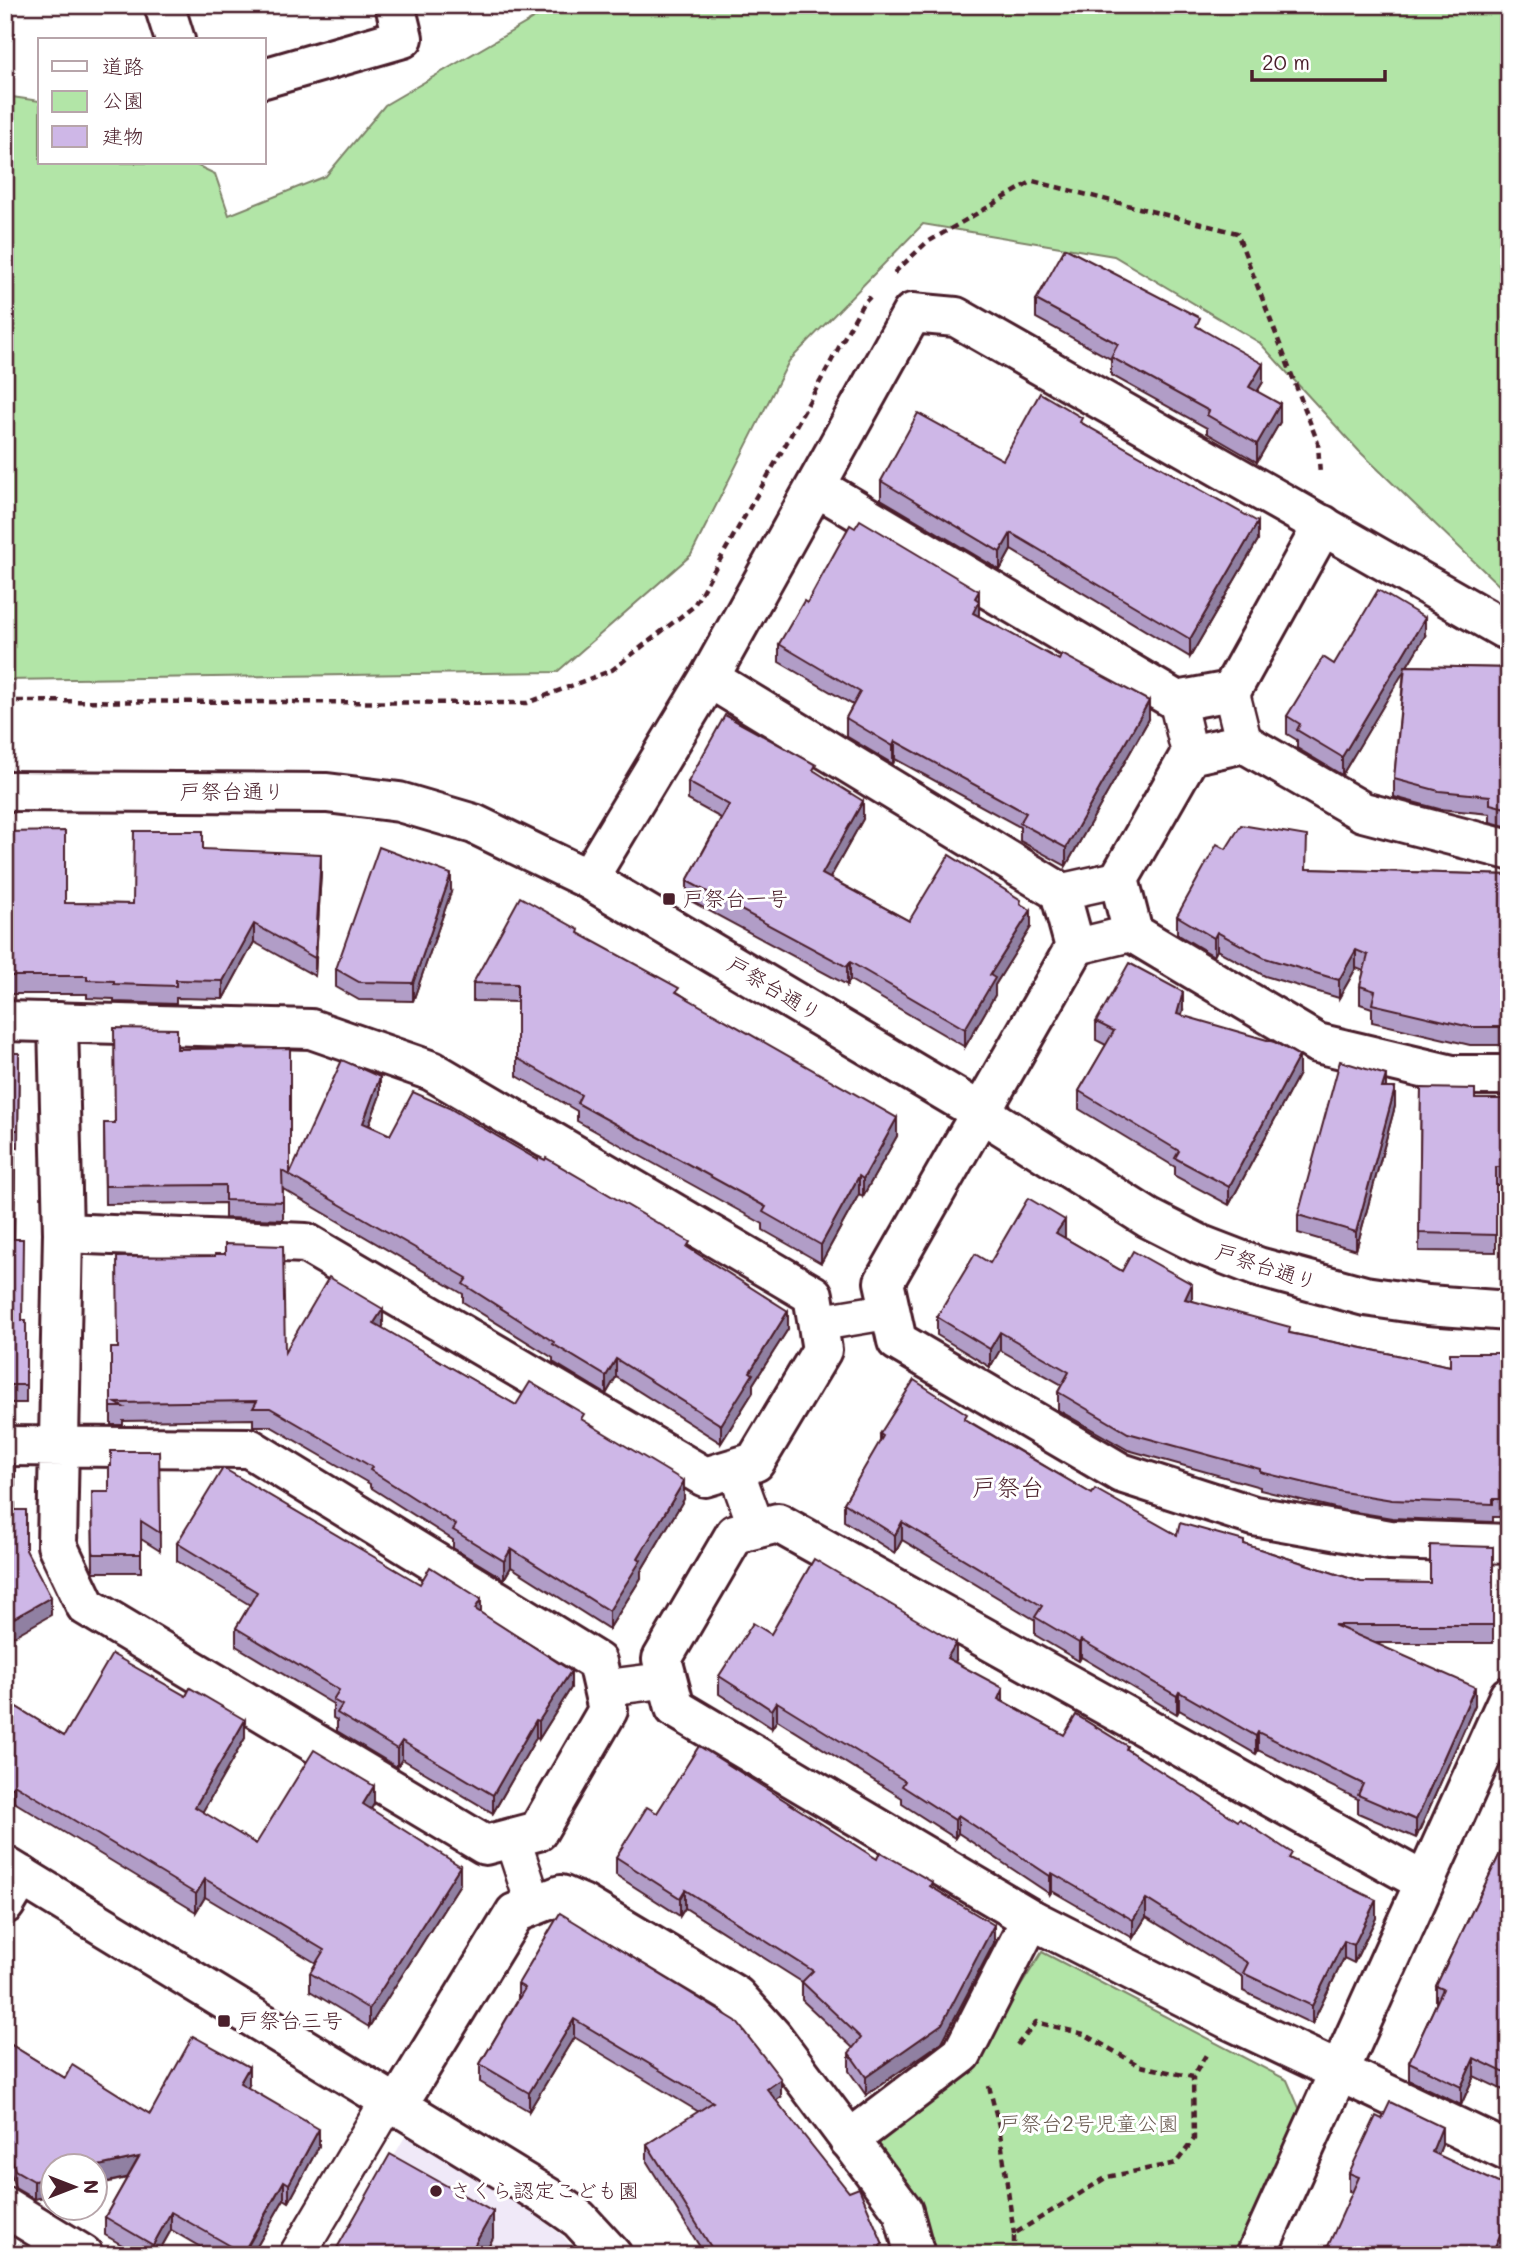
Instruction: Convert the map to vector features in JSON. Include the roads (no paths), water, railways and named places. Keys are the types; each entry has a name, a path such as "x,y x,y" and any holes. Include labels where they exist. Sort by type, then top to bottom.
{"street":[{"path":"164,5 174,38"},
{"path":"266,77 403,38 395,5"},
{"path":"588,879 709,678 912,313 956,317 1504,629 1509,629"},
{"path":"817,487 1177,701 1231,691"},
{"path":"1244,743 1231,691 1323,526"},
{"path":"709,678 1060,892 1075,947 884,1282 897,1341 1121,1473 1254,1516 1390,1540 1509,1544"},
{"path":"1133,933 1119,878 1189,755 1177,701"},
{"path":"1189,755 1244,743 1363,812 1509,850"},
{"name":"戸祭台通り","path":"5,792 291,792 365,796 425,809 474,824 588,879 982,1113 1148,1219 1201,1245 1258,1267 1365,1296 1428,1305 1509,1311"},
{"path":"1060,892 1119,878"},
{"path":"1075,947 1133,933 1317,1042 1452,1075 1509,1075"},
{"path":"5,1021 311,1029 432,1071 813,1295 822,1350 755,1462 705,1477 306,1243 62,1233"},
{"path":"5,1446 57,1446 249,1447 597,1662 608,1710 538,1831 485,1845 86,1606 57,1545 57,1446 62,1233 58,1022"},
{"path":"818,1324 890,1311"},
{"path":"735,1468 757,1529"},
{"path":"1424,1882 778,1523 736,1534 662,1659 675,1708 1031,1919 1226,2018 1509,2152"},
{"path":"603,1688 667,1679"},
{"path":"1256,2255 1509,1696"},
{"path":"512,1838 534,1905"},
{"path":"11,1882 393,2103 549,2198 579,2219 612,2255"},
{"path":"297,2255 515,1913 561,1895 582,1904 736,1996 772,2036 903,2211 915,2255"},
{"path":"849,2140 962,2054 1031,1919"},
{"path":"5,2207 83,2255"}],"place":[{"name":"戸祭台一号","path":"669,899"},
{"name":"戸祭台三号","path":"224,2021"},
{"name":"さくら認定こども園","path":"436,2191"}],"district":[{"name":"戸祭台","path":"1008,1488"}],"park label":[{"name":"戸祭台2号児童公園","path":"1089,2124"}]}
